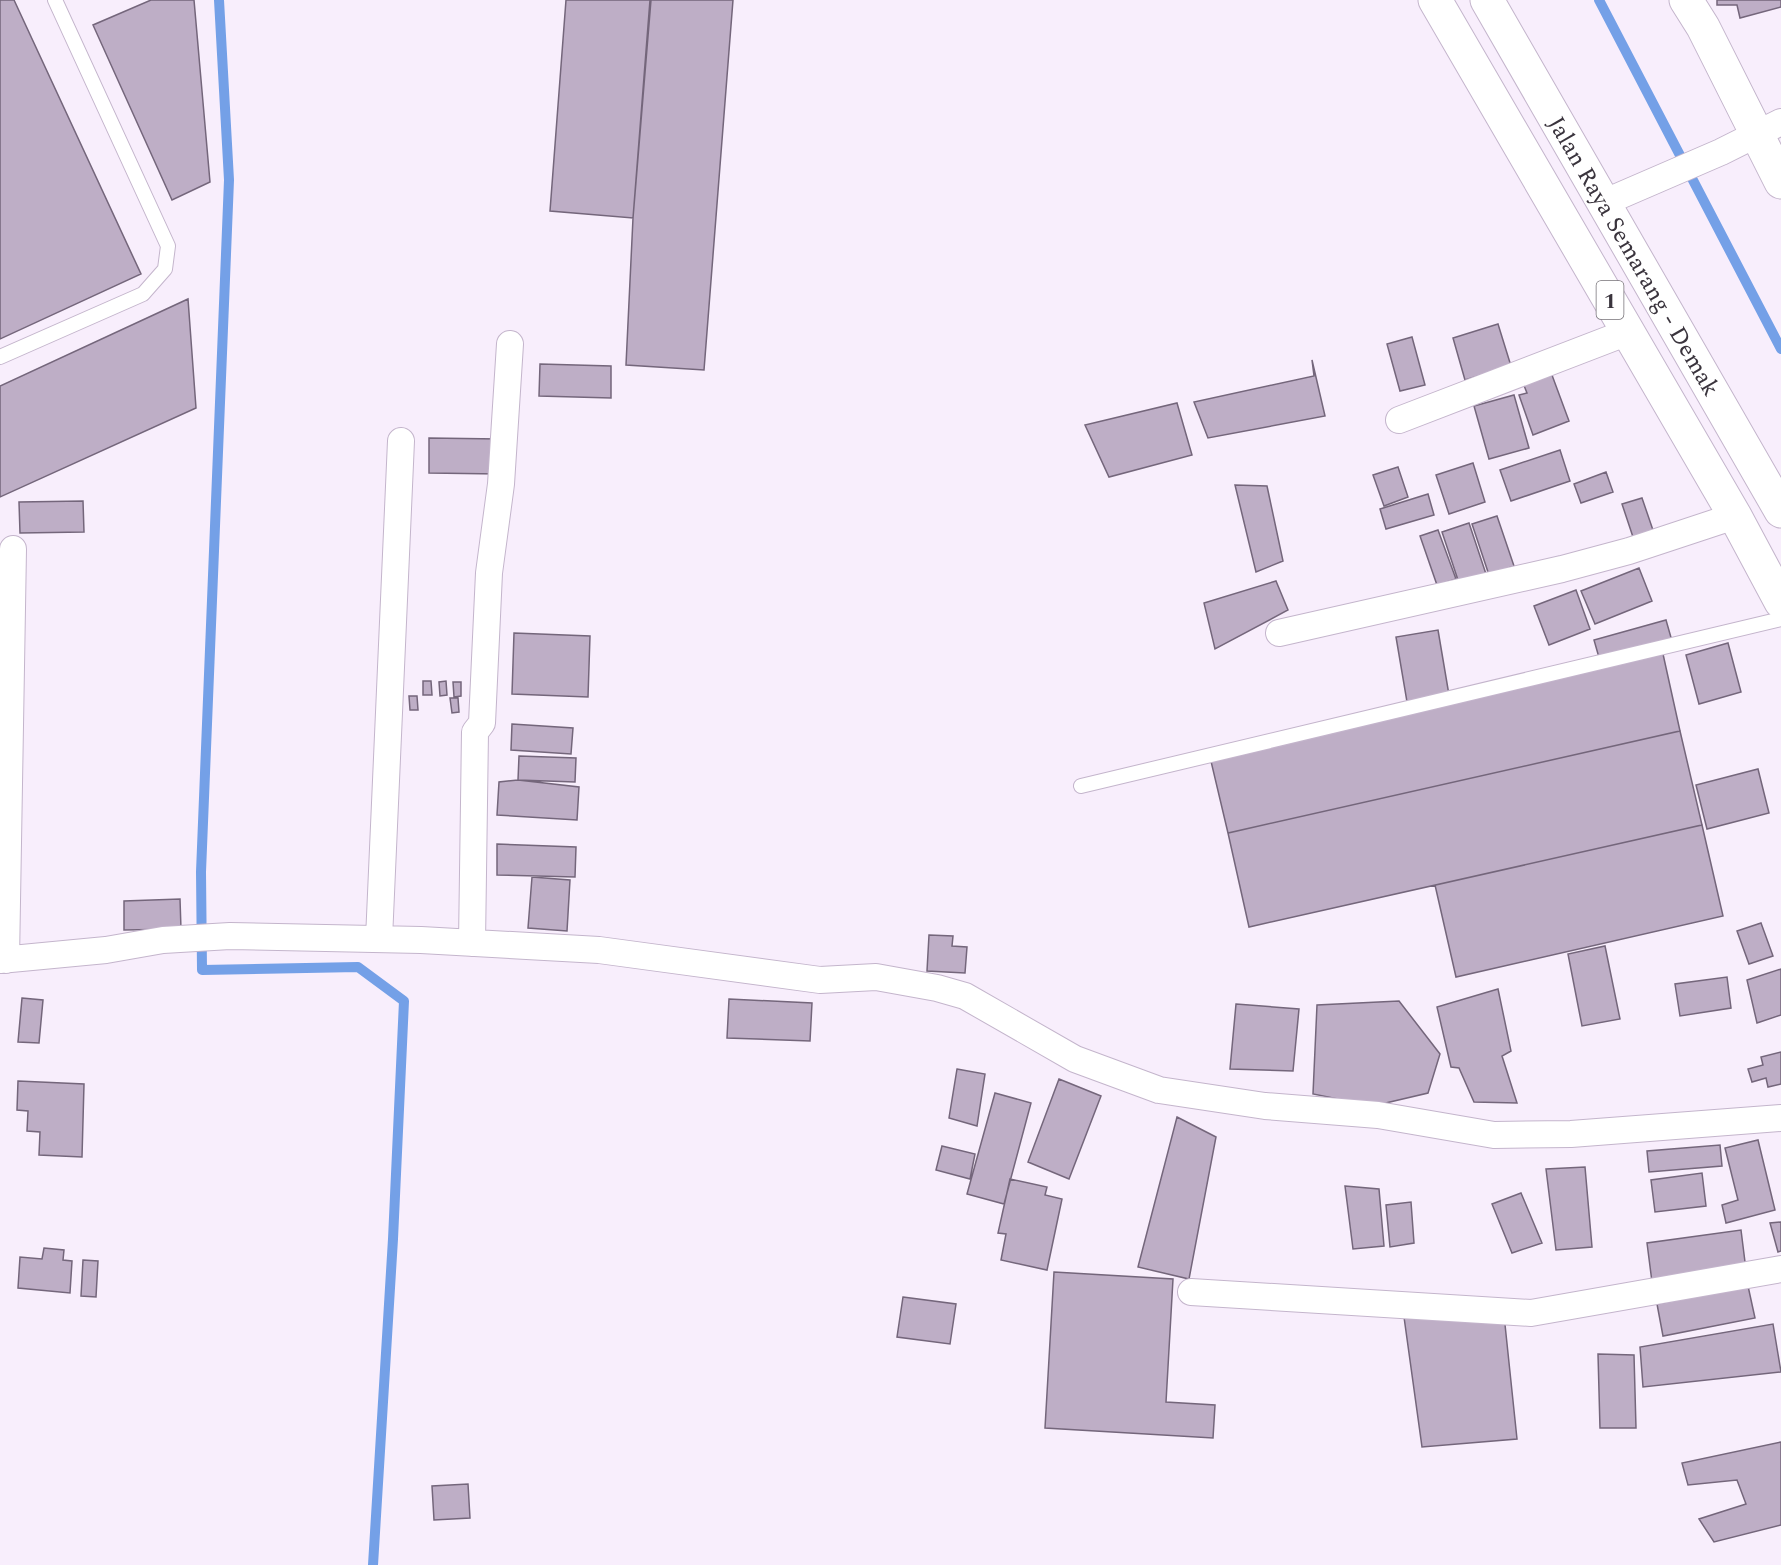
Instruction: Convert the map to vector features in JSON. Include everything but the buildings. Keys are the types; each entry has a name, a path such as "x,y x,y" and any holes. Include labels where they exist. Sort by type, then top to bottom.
{"main road":[{"name":"Jalan Raya Semarang - Demak","path":"1435,0 1735,516 1781,602"},
{"name":"Jalan Raya Semarang - Demak","path":"1488,0 1781,511"},
{"path":"1686,0 1769,129 1781,182"}],"street":[{"path":"1603,204 1769,129"},
{"path":"1399,420 1628,332"},
{"path":"472,943 475,732 482,723 489,573 501,484 510,344"},
{"path":"379,939 401,441"},
{"path":"1279,633 1562,569 1629,551 1735,516"},
{"path":"13,549 3,960 106,950 163,940 230,936 379,939 600,950 820,980 876,977 937,988 965,996 1075,1059 1159,1090 1265,1106 1378,1114 1494,1135 1570,1134 1781,1118"},
{"path":"1191,1292 1531,1313 1781,1269"}],"lane":[{"path":"0,357 143,294 165,269 168,246 55,0"},
{"path":"1081,786 1781,619"}],"waterway":[{"path":"219,0 229,180 201,872 202,970 358,967 404,1001 393,1239 373,1565"},
{"path":"1599,0 1781,349"}]}
